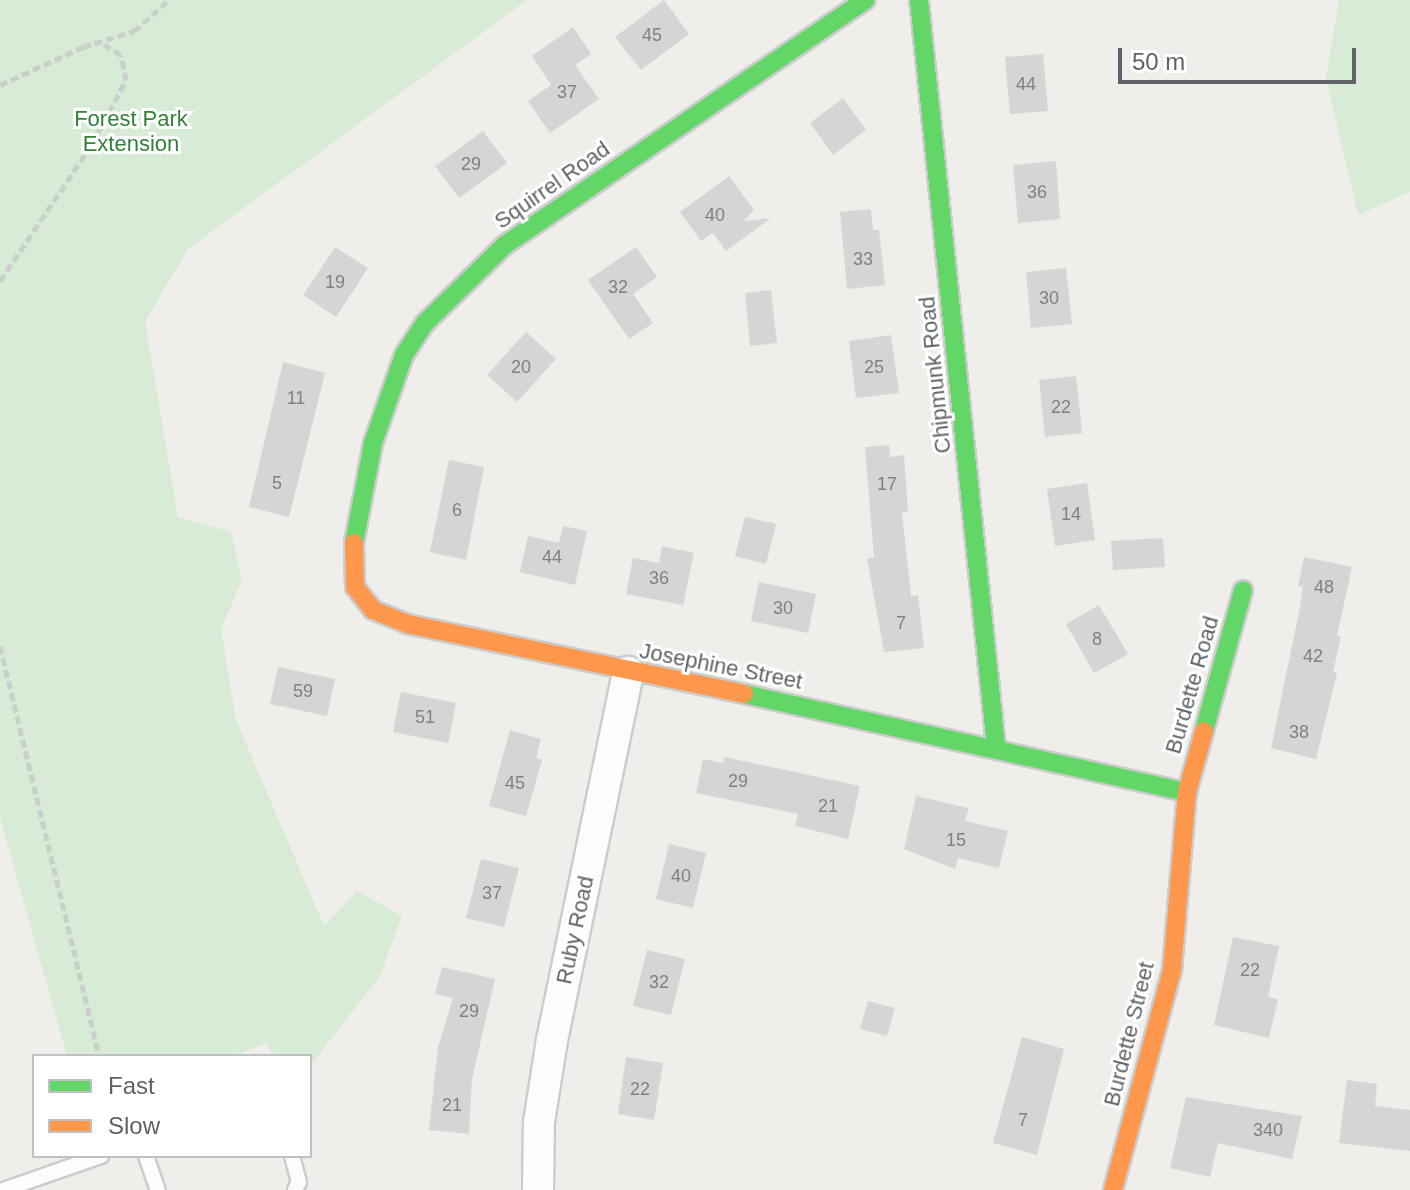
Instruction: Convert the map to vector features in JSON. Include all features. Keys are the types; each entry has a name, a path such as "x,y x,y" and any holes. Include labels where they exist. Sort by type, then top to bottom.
{"street":[{"name":"Squirrel Road","path":"363,490 378,426 404,355 443,303 505,245 866,0"},
{"name":"Chipmunk Road","path":"919,0 996,746"},
{"name":"Josephine Street","path":"363,490 351,562 359,597 373,610 407,624 996,746 1187,792"},
{"name":"Burdette Road","path":"1187,792 1243,590"},
{"name":"Ruby Road","path":"538,1190 539,1122 552,1040 628,672"},
{"name":"Burdette Street","path":"1113,1190 1172,970 1187,792"}],"lane":[{"path":"3,1190 95,1158"},
{"path":"149,1158 158,1190"},
{"path":"293,1158 299,1182 295,1190"}],"path":[{"path":"0,85 100,42 134,31 169,0"},
{"path":"0,281 92,144 126,80 121,55 100,42"},
{"path":"0,646 99,1054"}],"green space":[{"name":"Forest Park Extension","path":"0,0 527,0 188,249 145,322 178,517 231,532 242,580 221,629 236,720 324,926 357,891 402,916 380,976 312,1063 312,1054 273,1054 266,1043 238,1054 66,1054 0,818"},
{"path":"1339,0 1410,0 1410,192 1358,215 1326,78"}],"building":[{"path":"664,0 689,34 641,70 615,37"},
{"path":"573,27 591,54 575,65 599,99 550,133 528,101 551,85 532,56"},
{"path":"1043,54 1048,111 1010,114 1005,57"},
{"path":"843,98 866,130 833,155 810,123"},
{"path":"483,131 507,163 459,198 435,166"},
{"path":"1056,161 1060,219 1018,223 1013,165"},
{"path":"729,176 754,210 744,221 771,218 726,251 713,233 701,241 680,212"},
{"path":"871,209 873,230 879,230 885,285 847,289 840,212"},
{"path":"335,247 368,268 336,317 303,295"},
{"path":"636,247 657,277 633,294 653,323 629,339 588,280"},
{"path":"1066,268 1072,324 1031,328 1026,272"},
{"path":"771,290 777,343 750,346 745,293"},
{"path":"526,332 556,359 517,402 487,375"},
{"path":"891,335 899,393 856,398 849,341"},
{"path":"283,362 325,373 289,517 249,507"},
{"path":"1076,376 1082,433 1045,437 1039,380"},
{"path":"889,445 890,457 904,455 908,512 902,512 911,596 918,595 924,648 884,652 867,558 874,558 865,447"},
{"path":"449,460 484,467 466,560 430,552"},
{"path":"1087,483 1095,540 1055,546 1047,489"},
{"path":"745,517 776,524 766,564 735,556"},
{"path":"563,526 587,531 575,585 520,572 528,536 559,543"},
{"path":"1163,538 1165,567 1113,570 1111,541"},
{"path":"662,546 694,553 683,605 626,594 633,558 659,563"},
{"path":"1304,557 1352,567 1337,636 1341,637 1333,672 1337,673 1316,759 1271,748 1300,607 1303,587 1298,586"},
{"path":"759,582 816,594 808,633 751,621"},
{"path":"1099,605 1128,654 1094,673 1066,624"},
{"path":"278,667 335,679 327,716 270,704"},
{"path":"401,692 456,703 448,743 393,732"},
{"path":"510,730 541,739 536,758 542,760 526,816 489,806"},
{"path":"724,757 860,786 848,839 795,826 798,814 696,793 703,759 723,763"},
{"path":"916,796 969,808 965,821 1008,831 999,868 958,858 955,869 904,849"},
{"path":"669,844 706,853 693,908 656,899"},
{"path":"481,859 519,868 504,927 466,918"},
{"path":"1233,937 1279,946 1268,997 1278,999 1269,1038 1214,1025"},
{"path":"647,950 685,959 671,1015 633,1006"},
{"path":"442,967 495,979 472,1079 469,1134 429,1130 438,1047 453,998 435,994"},
{"path":"868,1001 895,1008 887,1036 860,1029"},
{"path":"1022,1037 1064,1049 1037,1155 993,1143"},
{"path":"626,1057 663,1063 654,1120 618,1114"},
{"path":"1347,1080 1377,1084 1375,1106 1410,1110 1410,1151 1339,1143"},
{"path":"1186,1097 1302,1116 1292,1159 1218,1143 1210,1177 1170,1168"}],"traffic: fast":[{"path":"354,543 373,443 404,355 425,323 505,245 866,0"},
{"path":"919,0 996,746"},
{"path":"1204,731 1243,590"},
{"path":"744,694 1187,792"}],"traffic: slow":[{"path":"354,543 355,587 373,610 407,624 744,694"},
{"path":"1113,1190 1172,970 1187,792 1204,731"}]}
